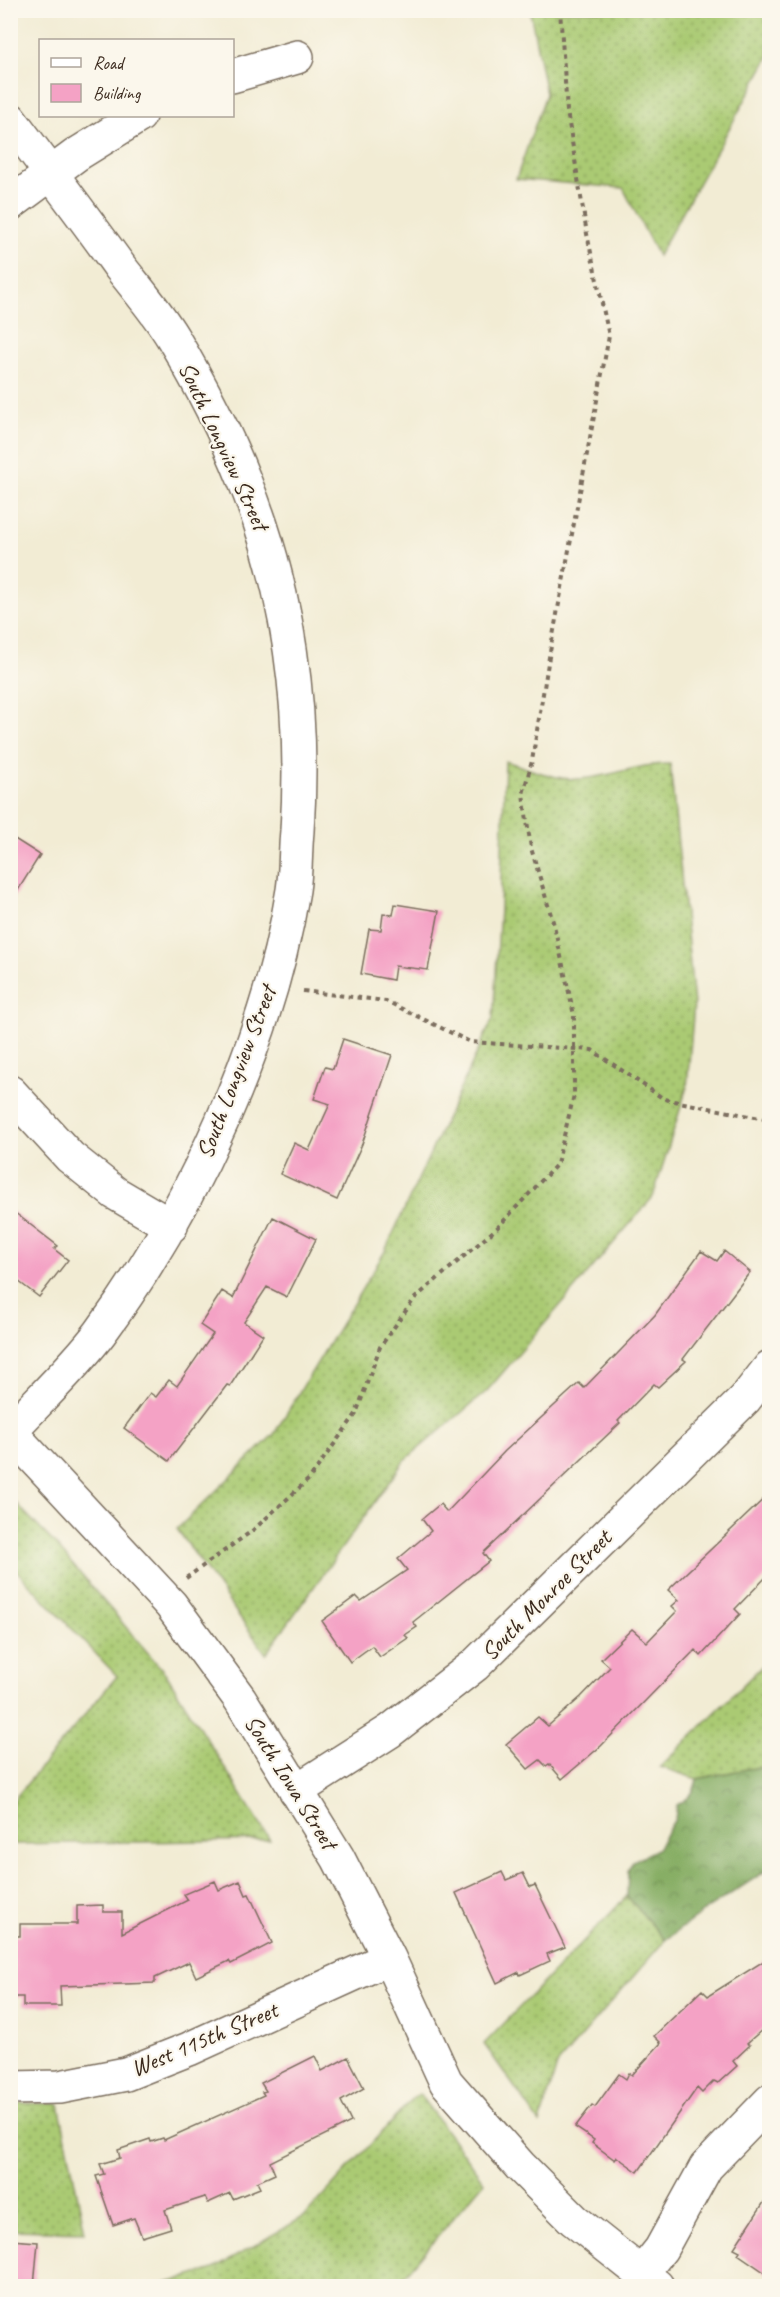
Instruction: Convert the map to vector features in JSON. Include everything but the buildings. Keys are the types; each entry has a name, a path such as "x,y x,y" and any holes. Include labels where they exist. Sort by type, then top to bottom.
{"street":[{"path":"234,75 297,57"},
{"path":"10,204 76,155 137,117"},
{"name":"South Longview Street","path":"10,119 171,335 213,412 242,474 266,537 288,639 297,705 299,795 293,888 277,968 250,1052 217,1131 171,1226 98,1335 10,1432"},
{"path":"10,1092 70,1157 115,1194 171,1226"},
{"name":"South Monroe Street","path":"296,1791 390,1731 475,1665 745,1399 770,1368"},
{"name":"South Iowa Street","path":"10,1432 162,1594 240,1699 338,1858 389,1958 447,2082 520,2166 574,2220 649,2280"},
{"name":"West 115th Street","path":"10,2088 60,2087 126,2074 189,2049 389,1958"},
{"path":"649,2280 661,2249 706,2167 770,2101"}],"path":[{"path":"162,1594 252,1531 309,1479 356,1414 380,1347 415,1298 497,1228 557,1164 574,1095 574,1015 554,925 531,848 523,794 532,761 549,657 609,336 586,234 567,111 560,10"},
{"path":"293,990 387,1001 470,1042 592,1050 664,1099 770,1120"}],"green space":[{"path":"530,11 769,11 769,57 658,256 623,188 516,179 546,94"},
{"path":"505,761 550,776 569,779 590,778 646,766 670,764 694,1004 687,1087 653,1197 487,1391 404,1461 266,1654 177,1529 274,1434 384,1253 493,1018 500,909"},
{"path":"11,1498 55,1544 166,1674 270,1840 11,1844 11,1803 117,1676 11,1565"},
{"path":"769,1659 769,1767 697,1779 660,1767"},
{"path":"769,1767 769,1869 710,1907 665,1940 627,1896 628,1871 633,1861 657,1849 675,1819 677,1805 691,1795 697,1779"},
{"path":"627,1896 665,1940 557,2065 540,2123 484,2044"},
{"path":"419,2094 484,2182 396,2286 158,2286 214,2269 305,2216"},
{"path":"11,2103 59,2104 85,2232 11,2230"}]}
